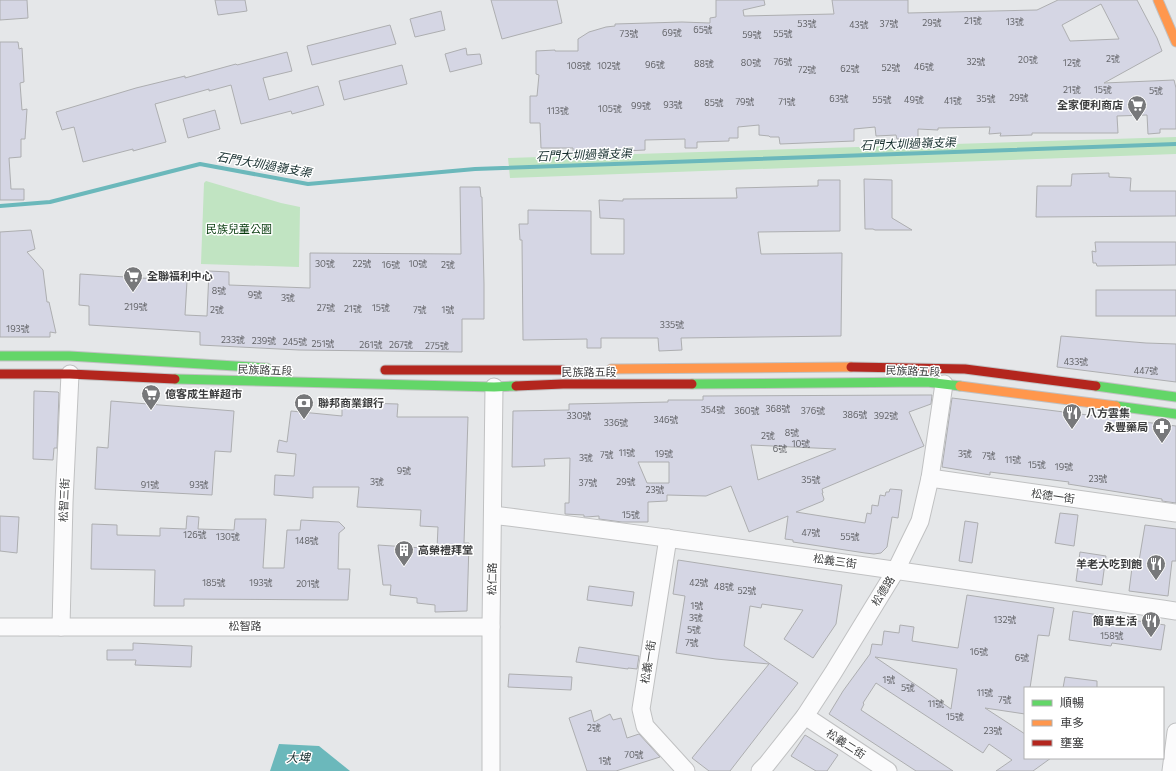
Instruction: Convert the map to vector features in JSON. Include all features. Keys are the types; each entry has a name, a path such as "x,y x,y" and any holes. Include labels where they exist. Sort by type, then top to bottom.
{"main road":[{"path":"1158,0 1176,42"},
{"name":"民族路五段","path":"0,356 69,356 279,368"},
{"name":"民族路五段","path":"604,369 867,367 965,369 1176,397"},
{"name":"民族路五段","path":"374,370 572,370"},
{"name":"民族路五段","path":"0,374 70,374 216,381 494,387 563,384 927,382 1176,414"}],"street":[{"name":"松智三街","path":"61,627 64,502 70,374"},
{"name":"松德路","path":"760,771 805,716 896,570 920,521 930,478 944,384"},
{"name":"松仁路","path":"491,771 490,627 494,387"},
{"name":"松德一街","path":"930,478 1176,513"},
{"name":"松義三街","path":"493,515 896,570 1176,611"},
{"name":"松義一街","path":"668,538 641,709 645,726 686,771"},
{"name":"松智路","path":"0,627 490,627"},
{"name":"松義二街","path":"805,716 888,771"},
{"path":"1171,771 1176,732"}],"green space":[{"path":"1176,137 1176,154 510,178 508,158"},
{"name":"民族兒童公園","path":"206,181 281,203 300,207 299,267 201,264 204,183"}],"water":[{"name":"大埤","path":"279,744 319,746 350,771 270,771"}],"building":[{"path":"0,0 27,0 28,18 0,20"},
{"path":"215,0 245,0 247,11 218,15"},
{"path":"491,0 557,0 562,23 502,39"},
{"path":"716,0 764,0 765,5 743,10 744,16 834,14 832,0 908,0 908,13 1037,10 1058,0 1137,0 1157,38 1162,51 1104,83 1174,80 1176,88 1176,129 1160,129 1160,133 1148,134 1147,115 1117,116 1118,133 1032,133 1032,135 1000,136 1001,133 989,134 990,127 938,128 938,130 918,129 918,138 897,139 896,135 876,136 875,127 854,129 854,141 780,144 779,137 759,135 759,125 738,127 738,138 729,138 729,141 697,142 697,148 685,148 685,139 645,140 645,150 624,152 573,154 573,148 541,148 540,123 530,123 530,96 537,96 539,75 536,74 536,51 578,51 578,39 589,32 615,26 615,24 682,22 710,23 710,18 716,17","holes":["1101,4 1119,39 1070,41 1062,25"]},
{"path":"441,11 445,30 415,37 410,19"},
{"path":"390,25 396,44 312,65 307,46"},
{"path":"0,42 18,42 19,49 22,48 24,82 20,83 22,110 27,109 25,139 21,139 21,157 9,158 11,189 24,189 24,200 0,200"},
{"path":"466,48 467,55 480,54 482,64 450,72 445,54"},
{"path":"287,52 292,71 263,78 269,100 318,86 324,105 292,114 291,111 241,124 231,85 209,91 209,89 155,104 166,142 83,162 74,127 62,130 56,112 136,88 185,76 185,78"},
{"path":"402,65 407,84 344,100 339,81"},
{"path":"215,110 220,129 188,138 183,119"},
{"path":"1109,173 1109,177 1131,178 1130,191 1176,191 1176,216 1036,217 1037,186 1071,186 1072,174"},
{"path":"864,179 892,180 892,218 912,230 865,229"},
{"path":"818,180 840,180 840,231 758,232 761,254 842,253 841,336 681,338 682,350 659,351 658,338 601,338 601,348 587,348 587,339 523,340 522,240 520,240 519,224 528,224 528,210 591,211 591,254 624,254 624,219 600,218 599,200 623,201 623,199 737,198 736,188 818,186"},
{"path":"460,187 480,187 482,197 484,284 484,319 462,319 462,352 299,350 200,345 200,332 89,325 89,306 79,305 80,274 187,281 185,315 207,316 209,271 229,272 229,285 310,288 310,253 461,254"},
{"path":"31,230 35,249 27,252 43,270 47,302 49,302 56,333 50,332 50,337 0,337 0,232"},
{"path":"1095,242 1176,242 1176,265 1097,266 1096,263 1093,263 1092,251 1096,252"},
{"path":"1096,290 1176,290 1176,316 1096,316"},
{"path":"1061,336 1176,344 1176,382 1057,367"},
{"path":"34,391 59,393 57,448 54,448 53,460 33,459"},
{"path":"932,395 931,404 909,412 924,446 822,489 823,501 796,512 865,523 867,513 871,514 872,505 878,506 880,495 885,496 886,492 889,492 890,489 902,490 898,518 892,517 887,547 881,553 874,554 793,542 793,540 785,539 788,516 749,532 731,486 706,496 667,495 667,501 648,502 648,522 622,522 599,519 599,516 584,517 584,515 565,514 565,503 569,503 570,458 544,459 545,466 512,467 513,411 569,410 569,404 703,400 703,396","holes":["751,445 793,447 836,449 758,480","638,462 669,462 669,483 647,483"]},
{"path":"952,398 1176,426 1176,503 1162,501 1162,499 1068,484 1069,482 990,472 990,475 942,467"},
{"path":"111,401 234,411 231,452 215,451 212,495 95,489 97,447 108,448"},
{"path":"363,402 398,404 397,417 468,417 464,543 469,543 467,611 435,612 435,605 417,603 417,598 390,595 391,585 383,585 378,545 437,549 438,527 420,526 421,510 357,507 359,487 313,487 313,498 274,495 275,475 294,476 296,454 277,452 279,440 287,442 291,411 342,416 342,403"},
{"path":"1060,513 1078,515 1074,546 1055,543"},
{"path":"0,516 19,517 17,553 0,551"},
{"path":"187,516 199,517 198,529 234,530 235,519 266,519 263,568 284,568 287,530 300,530 301,520 339,522 345,528 339,533 338,569 350,569 348,600 184,599 184,606 154,606 155,570 91,569 92,524 117,525 117,535 160,536 160,528 186,529"},
{"path":"965,521 978,523 972,563 959,561"},
{"path":"1145,525 1176,529 1176,561 1172,561 1168,596 1129,591 1133,560 1139,561"},
{"path":"1080,552 1106,556 1102,585 1076,581"},
{"path":"678,560 842,585 836,624 813,658 784,639 803,610 762,604 761,608 750,606 744,646 798,683 730,771 709,771 692,758 769,664 716,659 676,653 685,596 673,594"},
{"path":"589,586 634,592 632,606 587,600"},
{"path":"967,595 1054,608 1049,636 1038,635 1030,687 1024,687 1024,714 985,708 1024,733 1024,759 1050,759 1033,771 996,771 1012,760 989,744 983,753 876,683 863,703 864,704 861,710 953,771 916,771 829,714 843,691 870,654 872,644 882,645 884,631 899,633 900,625 914,627 912,641 958,648","holes":["875,657 957,669 951,709"]},
{"path":"1073,611 1165,625 1161,650 1112,643 1111,646 1069,640"},
{"path":"133,643 192,646 191,667 135,665 136,660 107,660 107,650 133,650"},
{"path":"579,647 639,656 637,669 576,662"},
{"path":"509,674 572,677 571,690 508,687"},
{"path":"1065,677 1097,681 1097,687 1063,687"},
{"path":"591,710 594,722 610,714 613,720 621,718 627,738 639,734 660,757 616,771 587,771 569,718"},
{"path":"805,735 838,755 827,771 816,771 791,756"}],"waterway":[{"name":"石門大圳過嶺支渠","path":"0,206 50,202 200,164 308,184 475,169 1176,144"}],"traffic: fast":[{"path":"0,356 69,356 267,368"},
{"path":"175,379 494,387 516,386"},
{"path":"692,384 927,382 960,386"},
{"path":"1096,386 1176,397"},
{"path":"1116,406 1176,414"}],"traffic: slow":[{"path":"1158,0 1176,42"},
{"path":"611,369 851,367"},
{"path":"960,386 1116,406"}],"traffic: jam":[{"path":"851,367 965,369 1096,386"},
{"path":"385,370 563,370"},
{"path":"0,374 70,374 175,379"},
{"path":"516,386 563,384 692,384"}],"place":[{"name":"全家便利商店","path":"1137,122"},
{"name":"全聯福利中心","path":"133,293"},
{"name":"億客成生鮮超市","path":"151,411"},
{"name":"聯邦商業銀行","path":"304,420"},
{"name":"八方雲集","path":"1072,430"},
{"name":"永豐藥局","path":"1162,444"},
{"name":"高榮禮拜堂","path":"404,567"},
{"name":"羊老大吃到飽","path":"1156,581"},
{"name":"簡單生活","path":"1151,638"}]}
